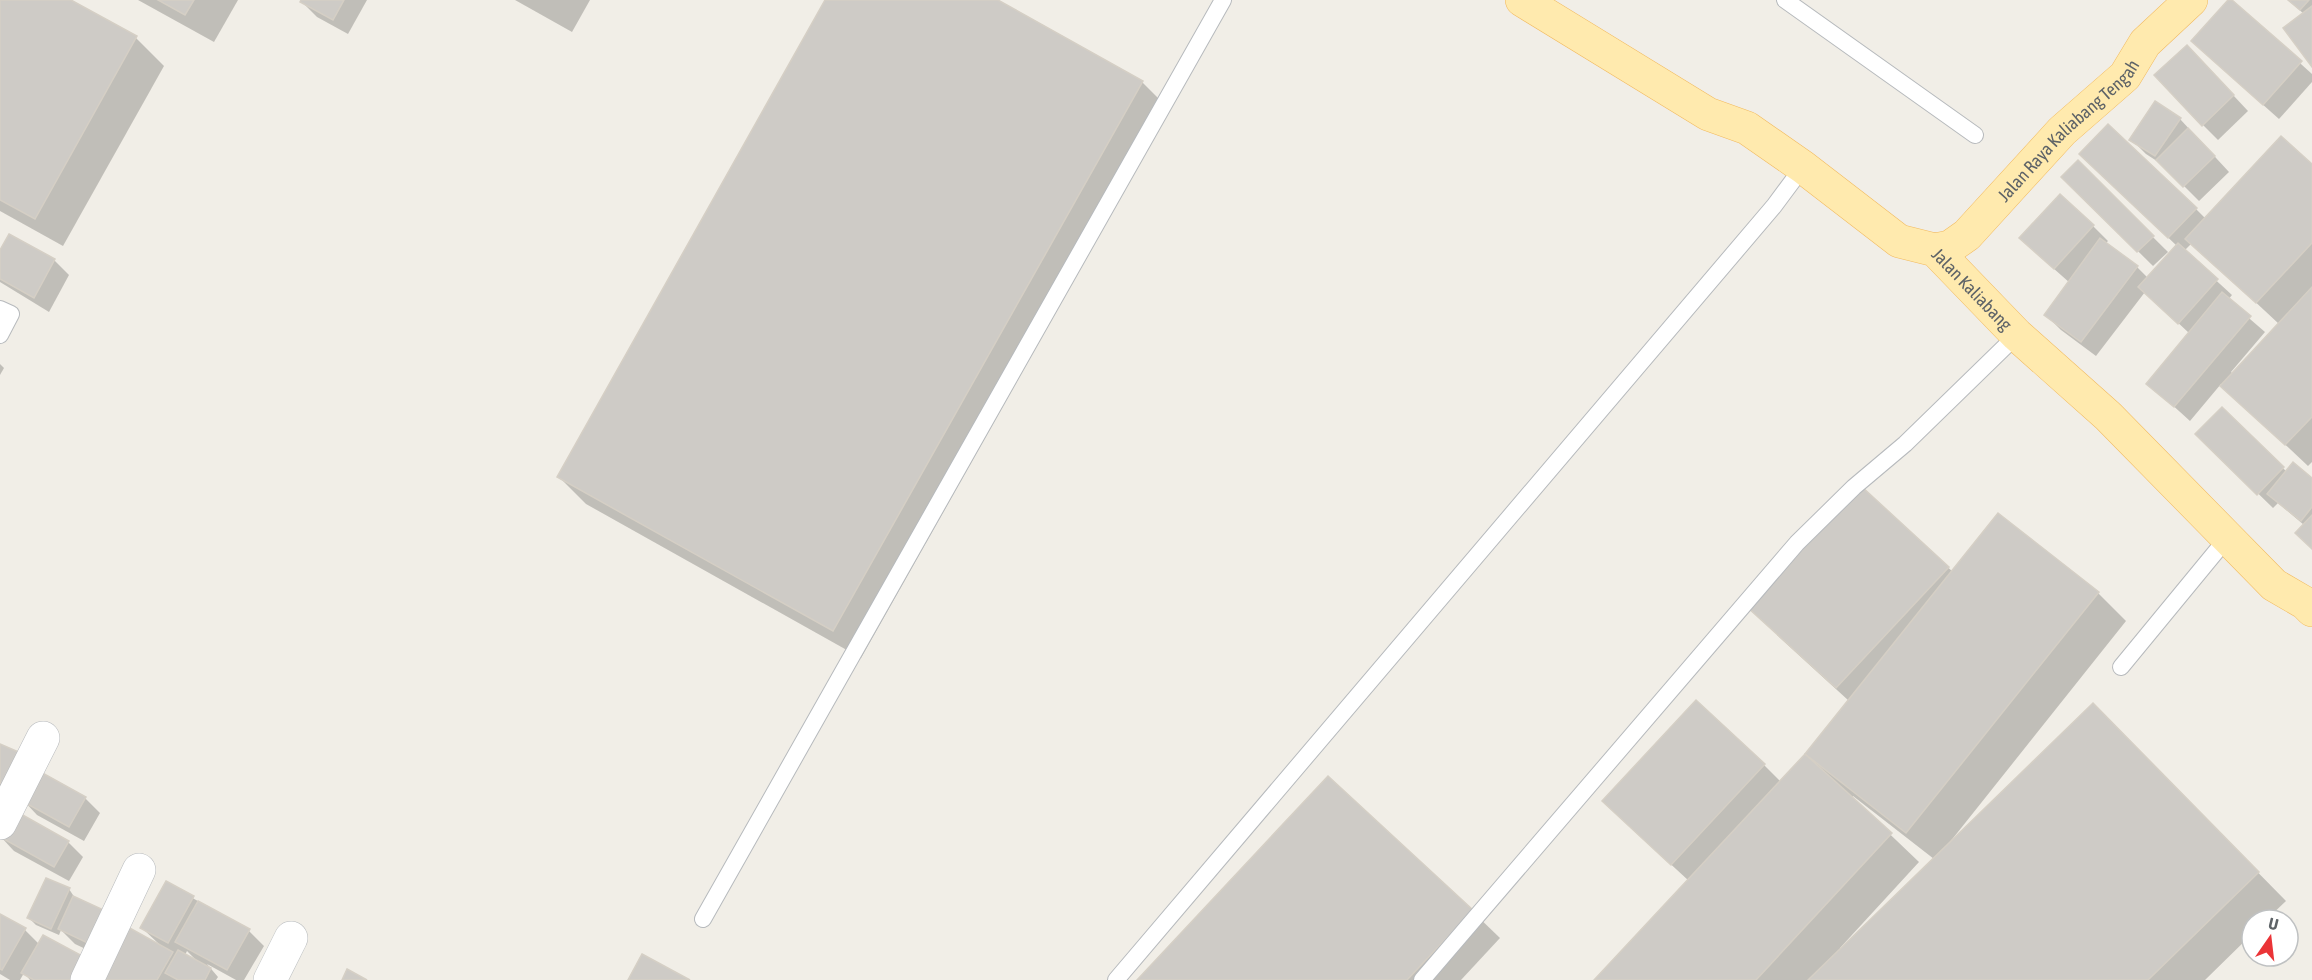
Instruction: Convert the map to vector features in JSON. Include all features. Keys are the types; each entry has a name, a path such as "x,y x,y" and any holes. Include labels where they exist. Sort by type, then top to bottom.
{"main road":[{"name":"Jalan Kaliabang","path":"1522,0 1708,114 1747,128 1803,167 1899,241 1935,250 2017,335 2108,416 2274,585 2305,603 2312,610"},
{"name":"Jalan Raya Kaliabang Tengah","path":"1935,250 1950,247 1967,235 2062,130 2125,76 2145,43 2191,0"}],"street":[{"path":"0,823 43,738"},
{"path":"87,980 139,870"},
{"path":"270,980 291,938"}],"lane":[{"path":"703,919 1223,0"},
{"path":"1785,0 1975,135"},
{"path":"1116,980 1774,206 1803,167"},
{"path":"0,309 11,314 0,335"},
{"path":"1422,980 1797,543 1854,487 1905,444 2017,335"},
{"path":"2121,667 2228,537"}],"building":[{"path":"0,0 71,0 137,36 35,219 0,200"},
{"path":"158,0 194,0 185,15"},
{"path":"301,0 344,0 333,20 300,2"},
{"path":"825,0 998,0 1143,81 833,631 557,477"},
{"path":"2228,0 2232,0 2302,61 2263,105 2191,41"},
{"path":"2288,0 2309,0 2300,10"},
{"path":"2312,6 2312,67 2283,28"},
{"path":"2187,45 2234,95 2202,126 2154,75"},
{"path":"2155,101 2181,118 2155,156 2129,140"},
{"path":"2108,124 2197,208 2168,238 2079,154"},
{"path":"2188,128 2215,156 2183,187 2156,160"},
{"path":"2281,136 2312,164 2312,243 2256,303 2185,239"},
{"path":"2078,160 2154,236 2137,252 2061,177"},
{"path":"2060,194 2094,225 2054,269 2019,238"},
{"path":"9,234 55,259 34,298 0,279 0,250"},
{"path":"2100,238 2138,266 2081,342 2044,315"},
{"path":"2178,243 2218,279 2178,324 2138,287"},
{"path":"2312,287 2312,417 2285,445 2220,386"},
{"path":"2222,292 2251,316 2174,407 2146,384"},
{"path":"2222,407 2284,467 2257,495 2195,434"},
{"path":"2293,462 2312,478 2312,507 2301,521 2267,494"},
{"path":"1861,486 1949,567 1836,688 1747,607"},
{"path":"1998,513 2099,592 1906,833 1805,754"},
{"path":"2312,515 2312,549 2295,533"},
{"path":"1696,700 1765,764 1671,865 1602,801"},
{"path":"2093,703 2259,872 2148,980 1808,980"},
{"path":"0,744 23,754 8,786 0,783"},
{"path":"1805,754 1892,833 1756,980 1594,980"},
{"path":"37,770 86,797 69,827 20,800"},
{"path":"1328,776 1473,910 1407,980 1137,980"},
{"path":"12,809 69,841 54,867 0,837"},
{"path":"46,878 70,888 51,929 27,918"},
{"path":"166,881 194,896 168,943 140,928"},
{"path":"73,896 108,912 92,945 58,929"},
{"path":"198,901 250,929 227,970 175,942"},
{"path":"0,914 26,928 2,970 0,969"},
{"path":"126,926 173,952 157,980 96,980"},
{"path":"43,935 86,958 73,980 34,980 21,973"},
{"path":"178,950 211,968 205,980 178,980 165,973"},
{"path":"642,954 690,980 628,980"},
{"path":"347,969 367,980 342,980"}]}
